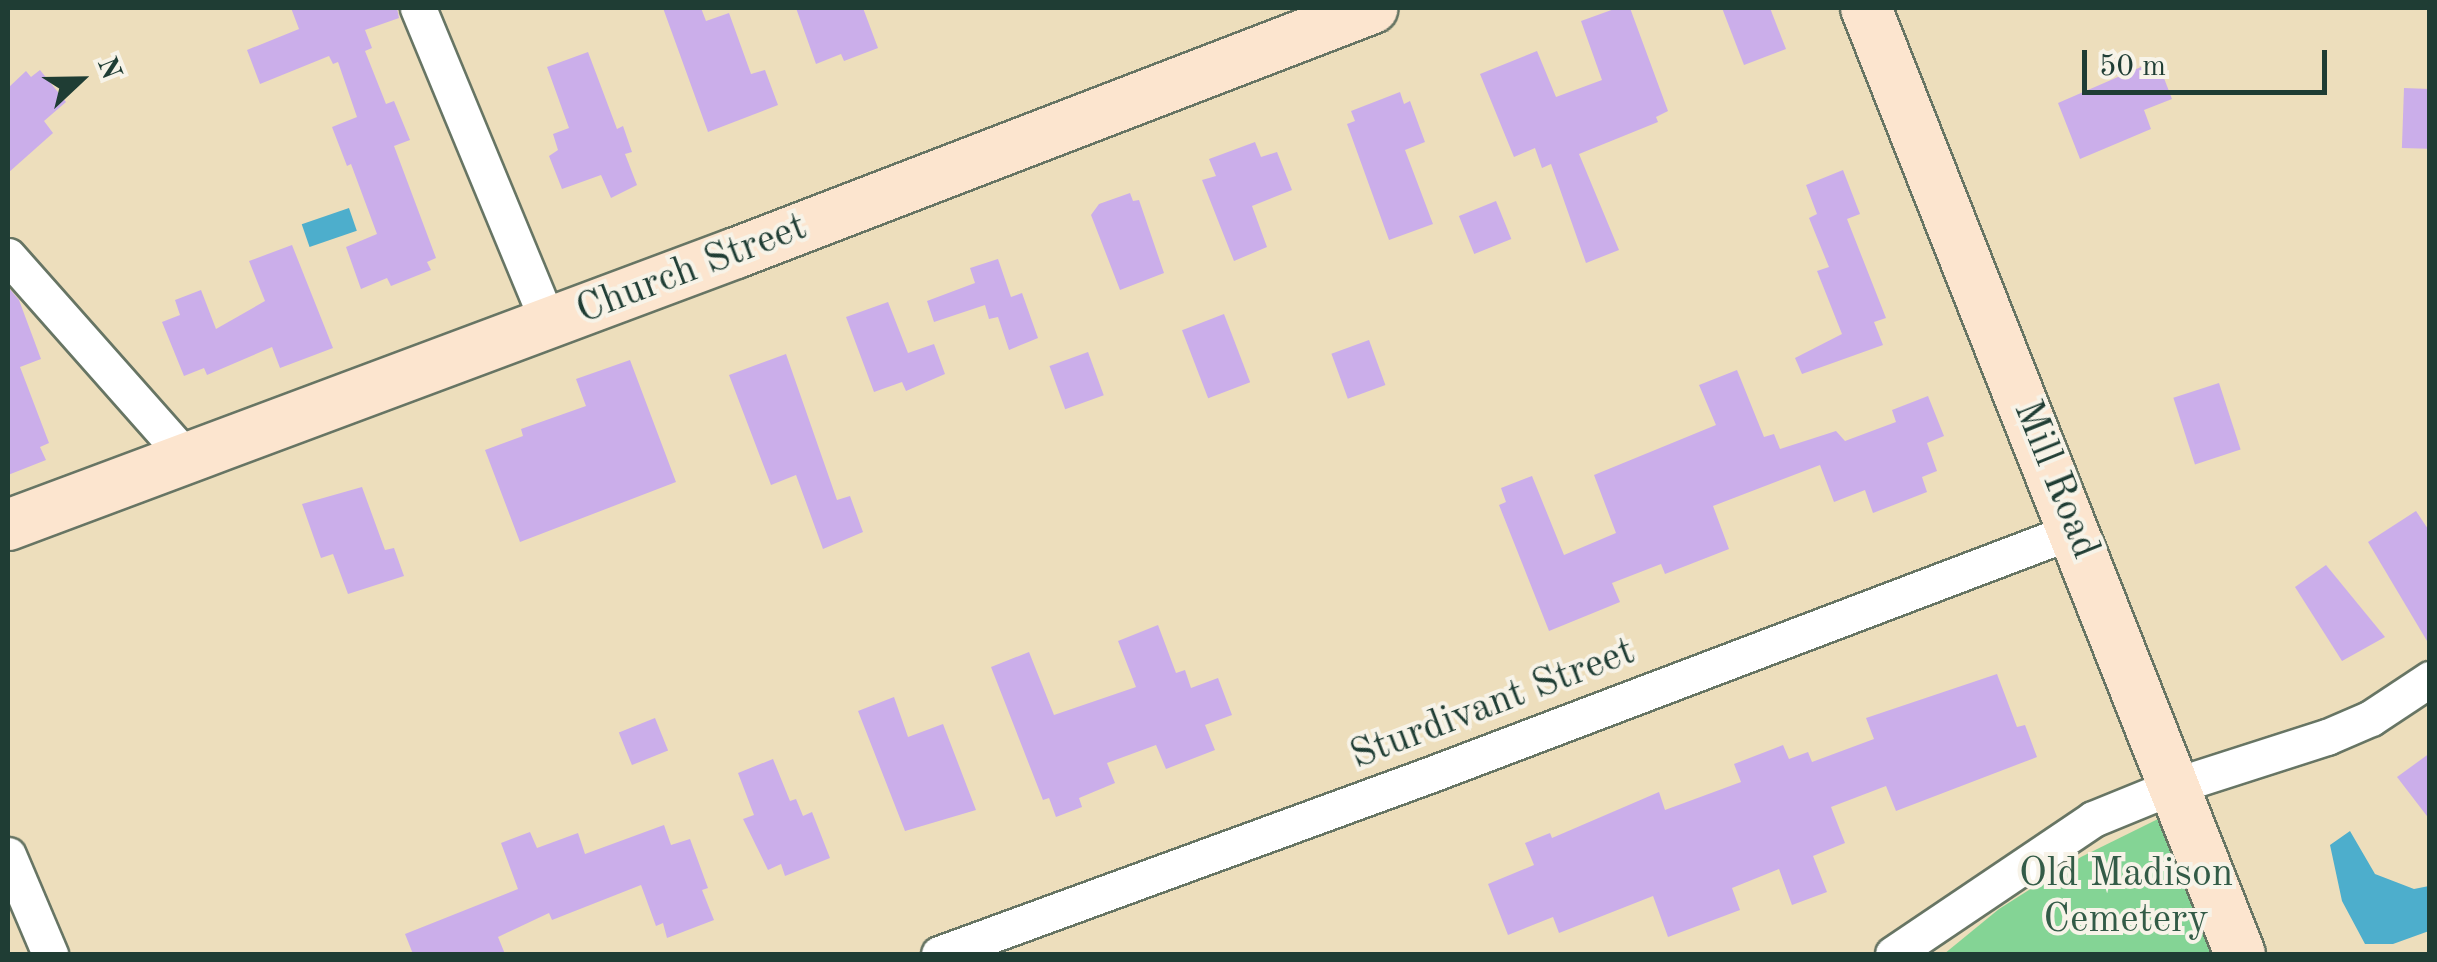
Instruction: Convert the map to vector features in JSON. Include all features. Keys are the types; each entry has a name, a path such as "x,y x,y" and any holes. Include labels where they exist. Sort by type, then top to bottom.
{"street":[{"path":"418,8 549,324"},
{"name":"Church Street","path":"8,525 549,324 1373,8"},
{"name":"Mill Road","path":"1866,8 2240,954"},
{"path":"8,256 187,458"},
{"name":"Sturdivant Street","path":"939,954 1429,775 2075,530"},
{"path":"1893,954 2093,819 2174,786 2327,737 2371,718 2430,680"},
{"path":"8,855 50,954"}],"green space":[{"name":"Old Madison Cemetery","path":"2158,819 2211,954 1944,954 1999,909 2081,857"}],"water":[{"path":"349,208 357,231 310,247 302,224"},
{"path":"2350,831 2375,874 2414,889 2429,886 2429,931 2393,944 2365,944 2342,901 2330,845"}],"building":[{"path":"291,8 397,8 399,18 365,30 372,48 365,51 386,104 394,101 410,140 394,146 436,258 427,262 431,270 391,286 387,278 361,289 346,247 377,234 351,164 347,166 332,127 357,117 338,62 333,64 329,56 260,84 247,50 299,29"},
{"path":"663,8 701,8 706,21 729,13 751,74 765,70 778,105 708,132"},
{"path":"796,8 863,8 878,48 844,61 841,54 816,64"},
{"path":"1617,8 1630,8 1668,111 1656,117 1658,122 1579,154 1619,250 1586,263 1551,164 1542,168 1535,148 1514,157 1480,74 1537,51 1556,97 1602,80 1581,21"},
{"path":"1722,8 1770,8 1786,49 1744,65"},
{"path":"588,52 617,129 623,126 632,152 625,154 637,185 611,198 601,175 562,189 549,156 558,150 553,134 569,128 547,67"},
{"path":"2157,60 2172,99 2144,110 2151,129 2080,159 2058,103"},
{"path":"40,70 66,102 44,121 53,133 8,173 8,88 26,71 31,77"},
{"path":"2404,88 2430,89 2428,149 2402,148"},
{"path":"1400,92 1404,104 1410,101 1425,142 1405,150 1433,224 1389,240 1347,124 1355,121 1351,111"},
{"path":"1255,142 1261,157 1277,152 1292,190 1252,206 1267,247 1234,261 1202,180 1216,176 1209,159"},
{"path":"1843,170 1860,214 1847,219 1886,318 1874,322 1883,345 1802,374 1795,358 1842,334 1817,271 1829,267 1809,218 1817,214 1806,185"},
{"path":"1130,193 1133,201 1139,200 1164,273 1120,290 1091,215 1099,204"},
{"path":"1496,201 1511,239 1474,254 1459,216"},
{"path":"292,245 333,348 280,368 272,347 207,375 204,368 184,376 162,322 180,315 175,300 201,290 216,329 265,301 249,261"},
{"path":"998,259 1011,297 1022,293 1038,338 1009,350 998,317 989,319 985,305 934,322 927,301 975,283 970,268"},
{"path":"8,287 19,300 41,359 20,367 49,443 40,447 46,460 8,475"},
{"path":"888,302 908,353 934,344 945,374 906,391 902,382 874,392 846,317"},
{"path":"1224,314 1250,382 1208,398 1182,330"},
{"path":"1369,340 1385,385 1348,399 1331,354"},
{"path":"1088,352 1104,395 1065,409 1049,366"},
{"path":"786,354 837,500 850,496 863,532 823,549 796,475 771,485 729,375"},
{"path":"630,360 676,482 520,542 485,450 523,436 521,429 586,406 576,379"},
{"path":"1737,370 1764,437 1774,434 1780,449 1836,431 1845,441 1896,422 1892,410 1928,396 1944,436 1927,443 1937,471 1922,477 1927,492 1873,513 1865,490 1834,502 1820,465 1713,506 1729,549 1665,574 1661,564 1612,583 1620,602 1549,631 1499,505 1506,502 1501,488 1532,476 1564,555 1616,533 1594,475 1716,425 1699,385"},
{"path":"2219,383 2241,450 2195,464 2173,398"},
{"path":"362,487 385,550 394,548 404,576 348,594 333,554 321,558 302,504"},
{"path":"2416,511 2430,532 2430,646 2368,542"},
{"path":"2326,565 2385,637 2342,661 2295,587"},
{"path":"1158,625 1176,673 1185,670 1191,688 1218,678 1232,715 1205,725 1215,750 1166,769 1156,745 1107,763 1115,783 1079,798 1082,807 1056,817 1049,798 1043,800 991,667 1029,652 1054,715 1136,687 1118,641"},
{"path":"1997,674 2017,727 2025,725 2037,757 1896,811 1886,786 1831,807 1845,843 1813,856 1827,892 1792,905 1779,869 1732,888 1740,910 1668,937 1653,896 1559,933 1553,917 1508,935 1488,884 1534,865 1525,843 1550,833 1552,838 1659,792 1665,810 1741,782 1734,764 1783,745 1789,759 1808,752 1812,762 1874,739 1866,718"},
{"path":"894,697 908,737 943,724 976,810 905,831 858,711"},
{"path":"655,718 668,750 632,765 619,733"},
{"path":"2430,753 2430,820 2397,777"},
{"path":"773,759 790,801 796,799 803,816 812,812 830,858 785,876 781,864 768,870 743,819 754,815 738,773"},
{"path":"664,825 671,845 690,839 708,888 702,890 714,920 667,938 663,923 656,926 641,885 552,920 549,913 498,937 505,954 413,954 405,934 518,889 501,843 530,832 537,848 578,833 585,854"}]}
